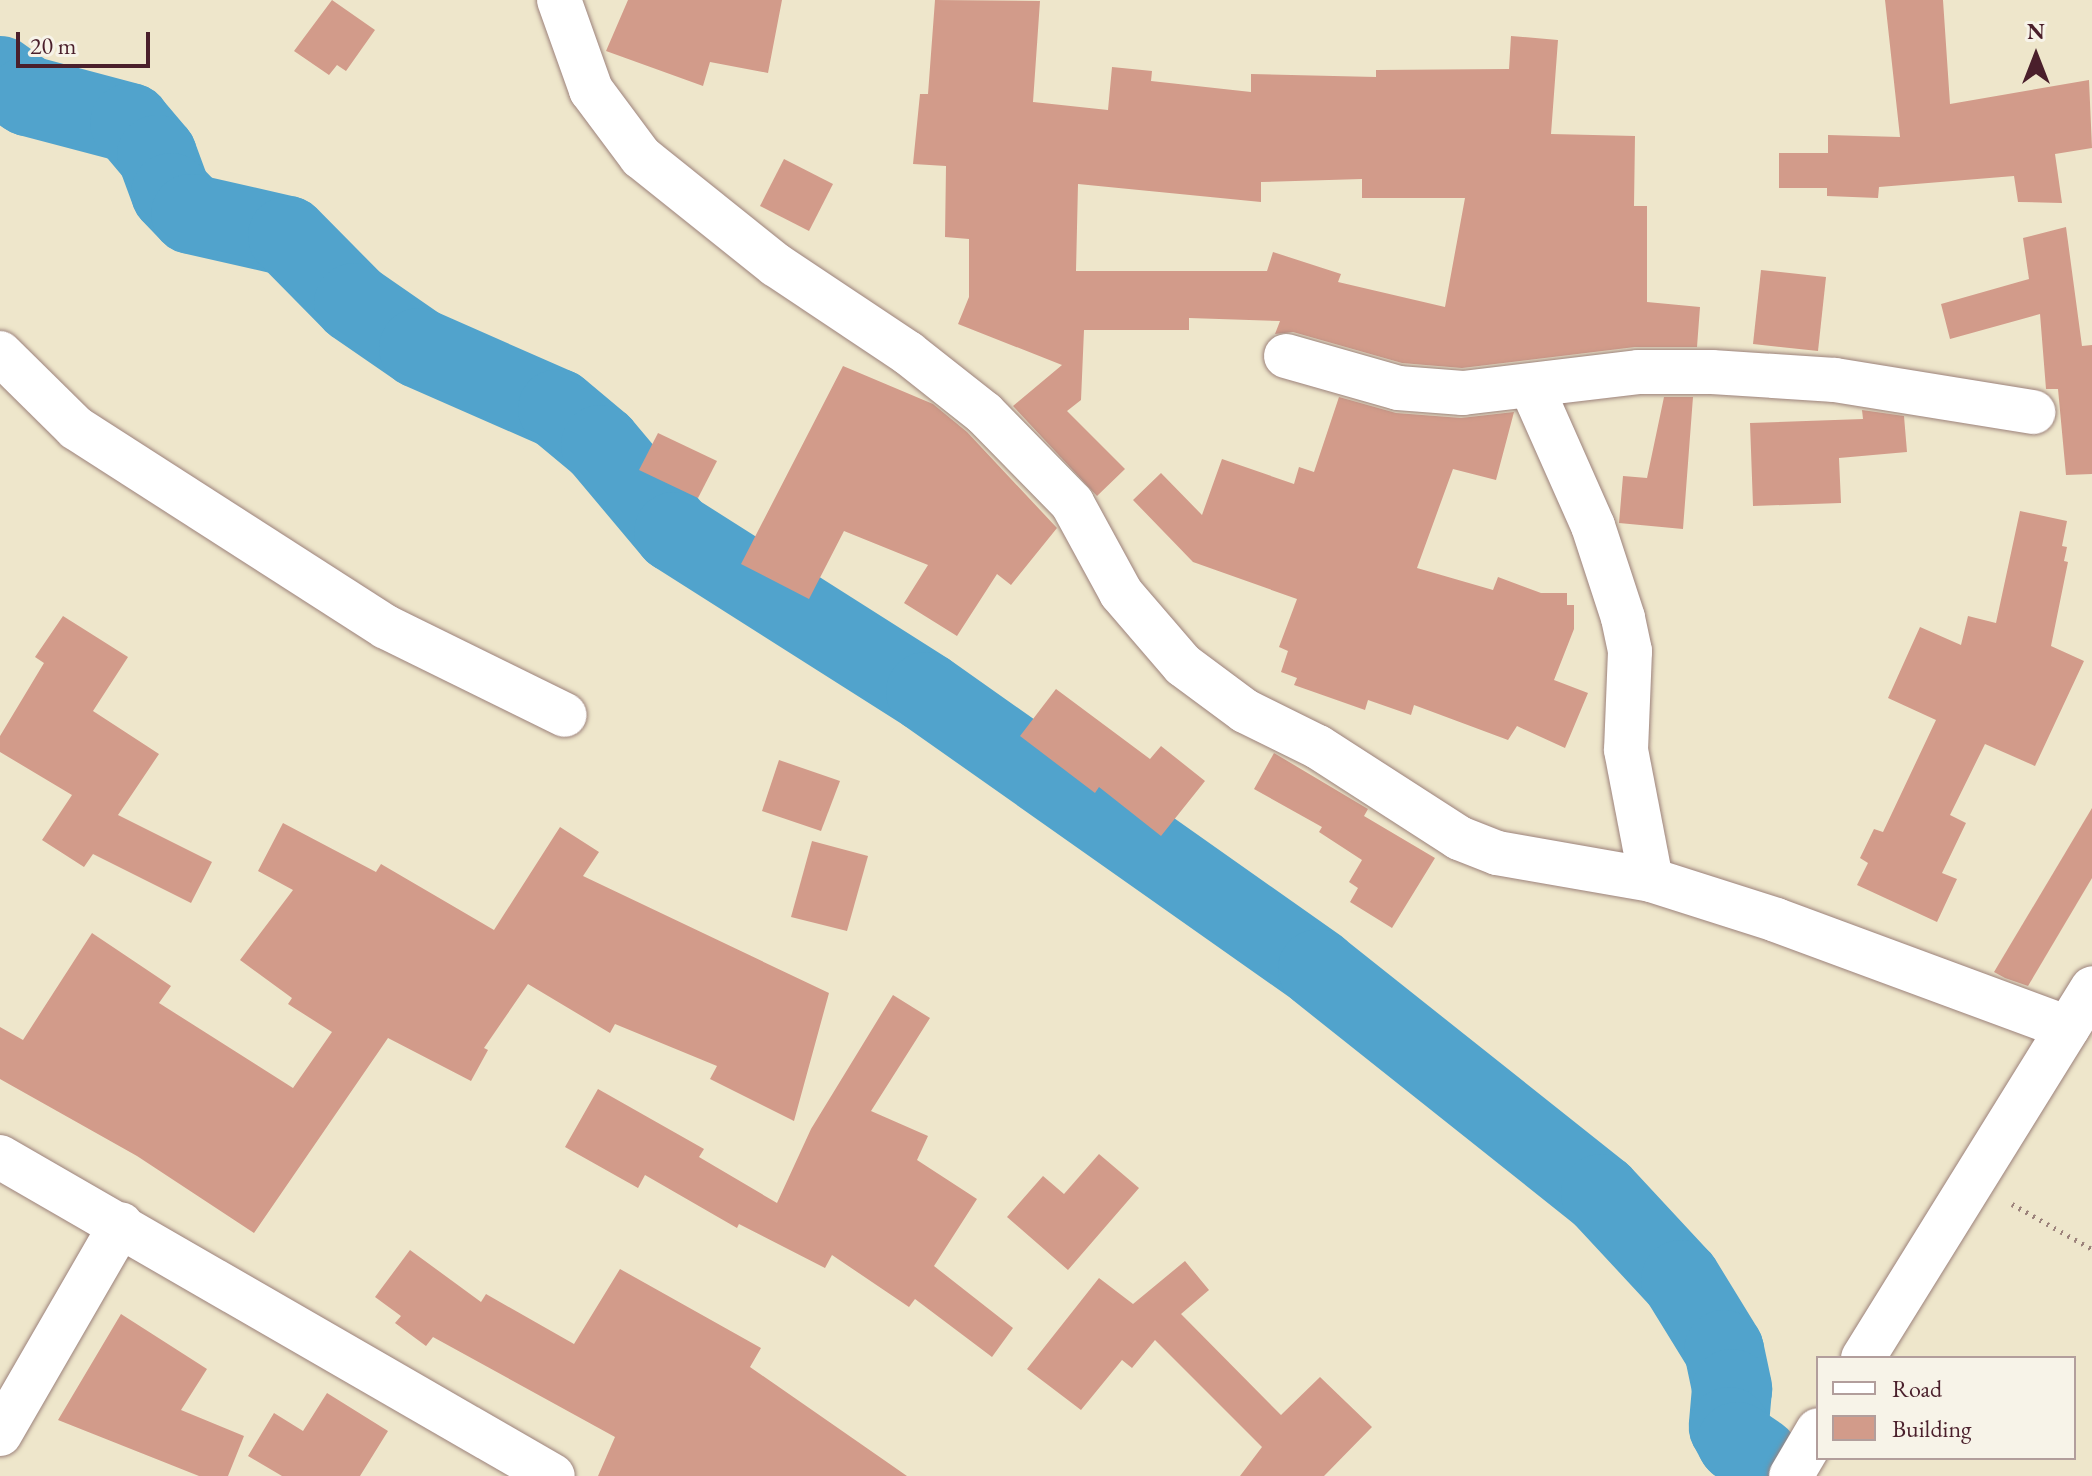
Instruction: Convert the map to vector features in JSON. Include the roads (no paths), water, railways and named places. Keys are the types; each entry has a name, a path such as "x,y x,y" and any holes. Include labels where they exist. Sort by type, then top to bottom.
{"street":[{"path":"559,0 591,90 641,157 776,265 908,353 984,413 1072,503 1121,593 1183,665 1245,711 1318,747 1459,838 1540,863 1651,880 1776,920 2068,1028"},
{"path":"0,353 76,428 386,627 565,715"},
{"path":"1286,356 1398,388 1463,393 1638,372 1712,372 1835,380 2033,412"},
{"path":"1531,386 1593,526 1623,618 1630,651 1626,750 1651,880"},
{"path":"1864,1356 2092,988"},
{"path":"0,1157 121,1224 553,1476"},
{"path":"0,1434 121,1224"},
{"path":"1791,1476 1816,1433"}],"waterway":[{"path":"0,76 28,96 130,123 157,155 171,193 191,214 288,236 354,303 419,348 558,409 601,445 674,532 926,692 1318,969 1601,1194 1681,1280 1724,1350 1732,1389 1729,1427 1737,1442 1759,1457"}]}
